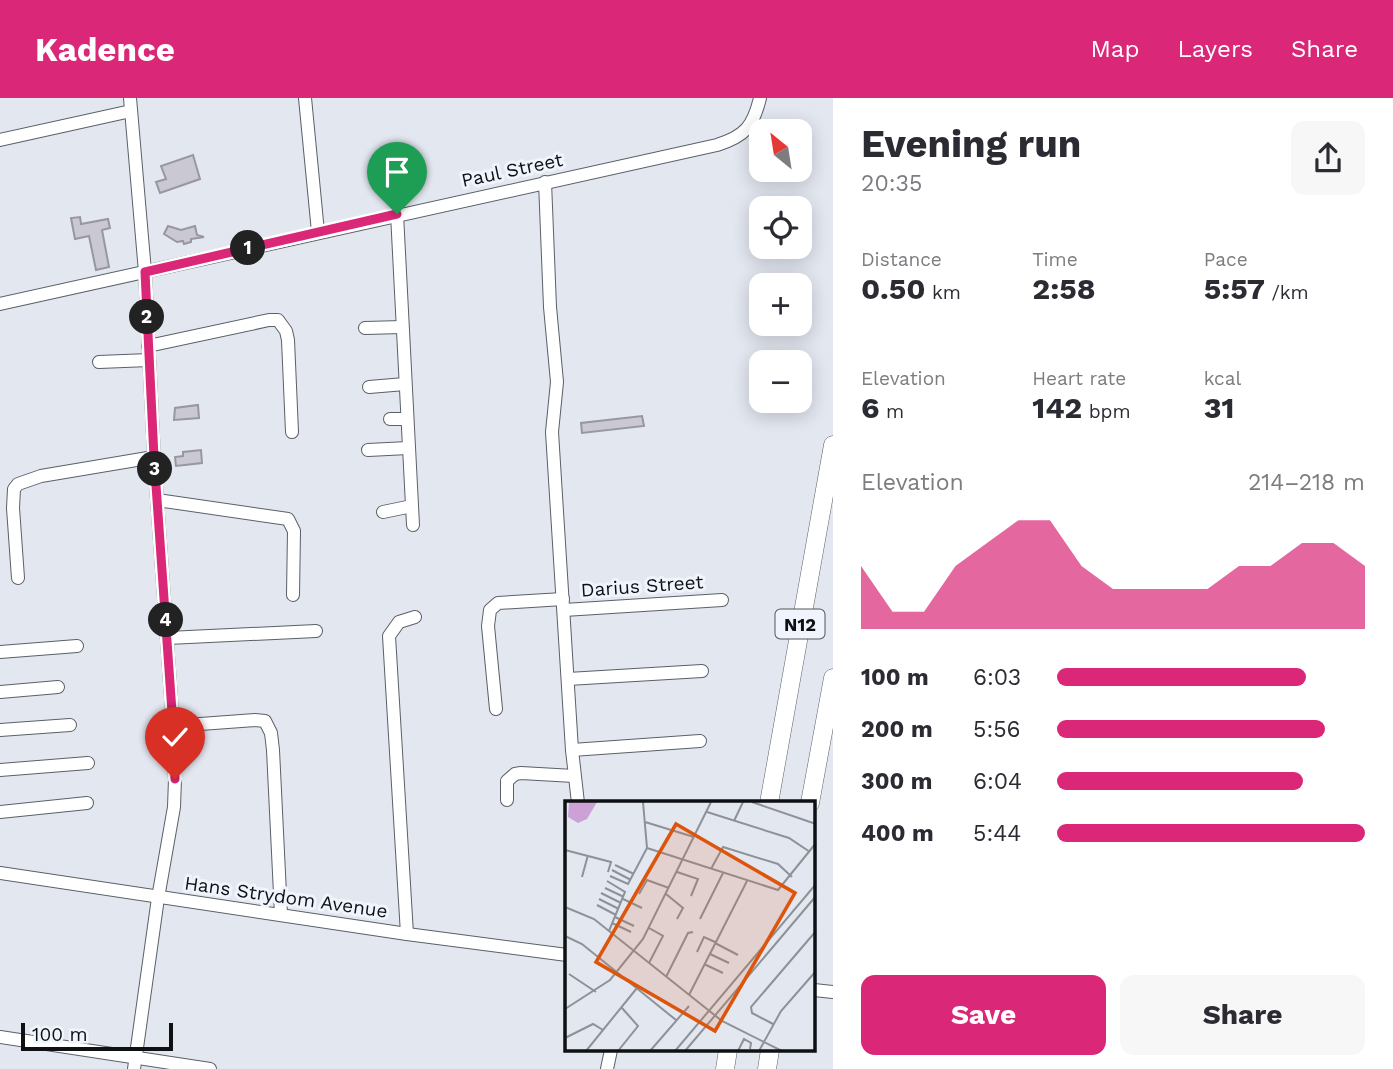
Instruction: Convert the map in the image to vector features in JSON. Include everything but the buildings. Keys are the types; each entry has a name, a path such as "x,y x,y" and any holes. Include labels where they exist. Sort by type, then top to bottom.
{"highway":[{"name":"N12","path":"769,801 833,445"},
{"path":"810,801 833,678"}],"street":[{"path":"305,98 318,232"},
{"name":"Paul Street","path":"0,304 717,145 743,133 753,120 760,98"},
{"path":"0,140 131,105 145,272 154,457 168,638 174,807 158,898 135,1064"},
{"path":"496,709 488,626 489,610 498,603 564,605 552,432 557,382 550,307 545,182"},
{"path":"397,214 412,525"},
{"path":"99,362 148,353 269,320 278,320 286,331 288,340 292,432"},
{"path":"365,328 402,327"},
{"path":"369,387 405,384"},
{"path":"390,419 407,419"},
{"path":"368,450 408,448"},
{"path":"18,578 13,508 14,489 18,484 41,476 154,457"},
{"path":"158,500 288,519 294,531 293,595"},
{"path":"383,512 412,506"},
{"name":"Darius Street","path":"578,801 572,750 564,605 722,600"},
{"path":"407,934 389,636 399,622 415,617"},
{"path":"168,638 316,631"},
{"path":"0,652 77,646"},
{"path":"568,679 702,671"},
{"path":"0,692 58,687"},
{"path":"173,726 255,720 265,722 269,726 273,750 281,914"},
{"path":"0,730 70,724"},
{"path":"572,750 700,741"},
{"path":"0,770 89,763"},
{"path":"507,800 507,781 515,774 575,776"},
{"path":"0,812 87,803"},
{"name":"Hans Strydom Avenue","path":"0,873 158,898 565,955"},
{"path":"0,1037 135,1064 210,1069"}],"route":[{"path":"175,779 145,272 397,214"}]}
